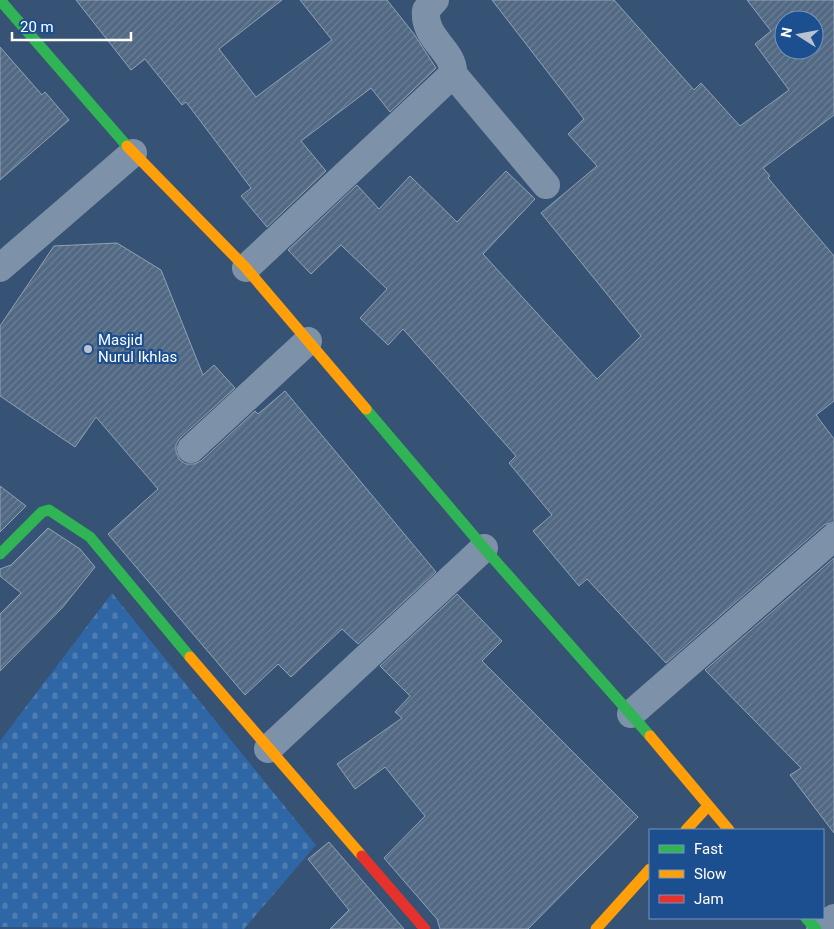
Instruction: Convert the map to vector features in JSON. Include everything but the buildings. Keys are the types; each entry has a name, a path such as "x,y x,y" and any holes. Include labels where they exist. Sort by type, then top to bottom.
{"main road":[{"path":"0,0 133,154 246,268 484,548 632,714 728,829"},
{"path":"0,554 42,512 49,510 90,537 268,749 426,929"},
{"path":"687,829 708,806"},
{"path":"596,929 649,870"},
{"path":"807,919 816,929"}],"street":[{"path":"246,268 453,74 454,68 450,60 426,27 426,10 435,0"},
{"path":"453,74 546,185"},
{"path":"0,268 133,154"},
{"path":"191,449 308,341"},
{"path":"632,714 834,537"},
{"path":"268,749 484,548"},
{"path":"820,929 834,918"}],"green space":[{"path":"112,593 316,845 244,929 0,927 0,741"}],"traffic: fast":[{"path":"0,0 127,146"},
{"path":"366,409 484,548 650,736"},
{"path":"0,554 42,512 49,510 90,537 190,657"},
{"path":"807,919 816,929"}],"traffic: slow":[{"path":"127,146 246,268 366,409"},
{"path":"190,657 362,856"},
{"path":"650,736 728,829"},
{"path":"687,829 708,806"},
{"path":"596,929 649,870"}],"traffic: jam":[{"path":"362,856 425,929"}],"place":[{"name":"Masjid Nurul Ikhlas","path":"88,349"}]}
